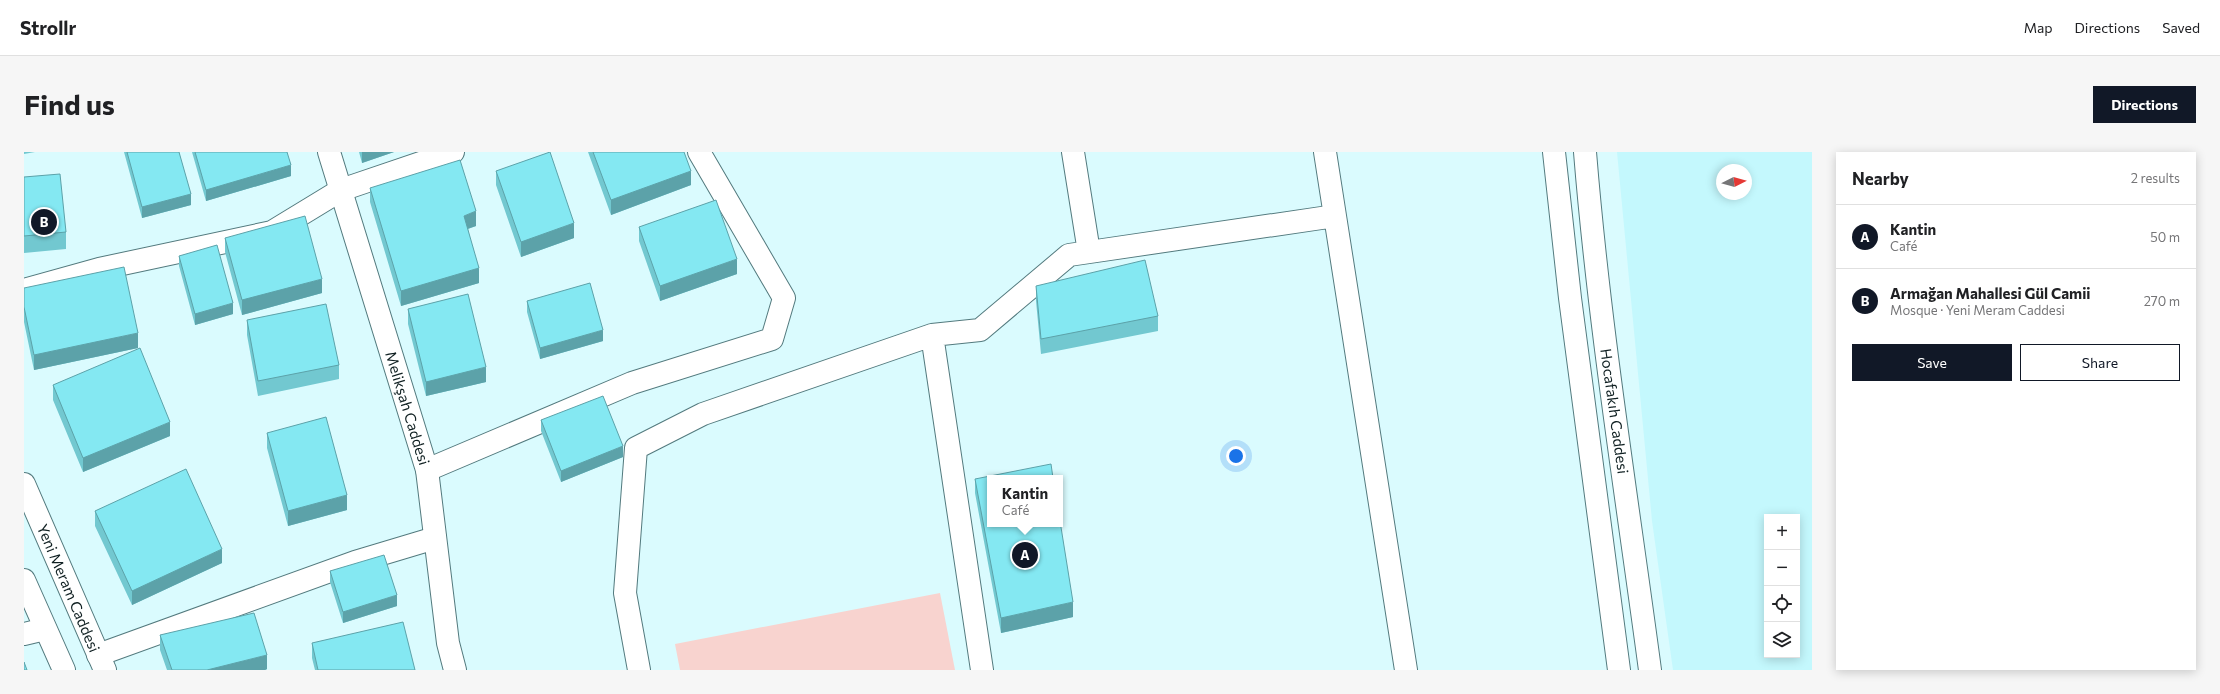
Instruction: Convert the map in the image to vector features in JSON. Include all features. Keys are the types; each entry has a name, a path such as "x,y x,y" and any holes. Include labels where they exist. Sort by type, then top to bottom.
{"street":[{"name":"Melikşah Caddesi","path":"329,152 427,470 448,643 454,670"},
{"path":"24,290 99,268 272,232 341,190 453,152"},
{"path":"427,470 632,383 772,339 784,298 699,152"},
{"path":"1073,152 1089,252"},
{"path":"1325,152 1406,670"},
{"name":"Hocafakıh Caddesi","path":"1554,152 1570,298 1619,670"},
{"name":"Hocafakıh Caddesi","path":"1585,152 1602,312 1650,670"},
{"path":"639,670 625,593 636,448 703,414 932,335 980,330 1069,255 1335,216"},
{"path":"932,335 982,670"},
{"name":"Yeni Meram Caddesi","path":"24,484 101,662"},
{"path":"101,662 355,562 435,538"},
{"path":"24,580 64,670"},
{"path":"24,634 45,629"}],"shaded area":[{"path":"1617,152 1812,152 1812,670 1673,670 1652,521"},
{"path":"940,593 955,670 680,670 675,644"}],"building":[{"path":"127,152 179,152 191,194 142,207"},
{"path":"195,152 287,152 291,165 206,190"},
{"path":"550,152 574,223 521,242 496,171"},
{"path":"593,152 684,152 691,171 611,200"},
{"path":"460,160 476,211 464,216 479,268 401,291 370,188"},
{"path":"60,174 66,232 24,236 24,177"},
{"path":"716,200 737,259 660,286 639,227"},
{"path":"305,216 322,279 242,300 225,238"},
{"path":"217,245 233,303 195,314 179,256"},
{"path":"1145,260 1158,316 1041,339 1036,286"},
{"path":"124,267 138,333 34,355 24,307 24,288"},
{"path":"590,283 603,330 540,348 527,301"},
{"path":"468,294 486,367 426,382 408,309"},
{"path":"326,304 339,365 258,381 247,320"},
{"path":"140,348 170,422 83,458 53,385"},
{"path":"603,396 623,446 561,471 541,420"},
{"path":"326,417 347,495 288,511 267,433"},
{"path":"1051,464 1053,475 995,475"},
{"path":"186,469 222,549 132,591 95,511"},
{"path":"987,477 987,527 1061,527 1073,602 1001,618 975,479"},
{"path":"384,555 397,595 343,612 330,571"},
{"path":"254,613 267,655 207,670 172,670 160,635"},
{"path":"403,622 415,670 318,670 312,643"},
{"path":"24,662 27,670 24,670"}],"place":[{"name":"Armağan Mahallesi Gül Camii","path":"44,222"},
{"name":"Kantin","path":"1025,555"}]}
